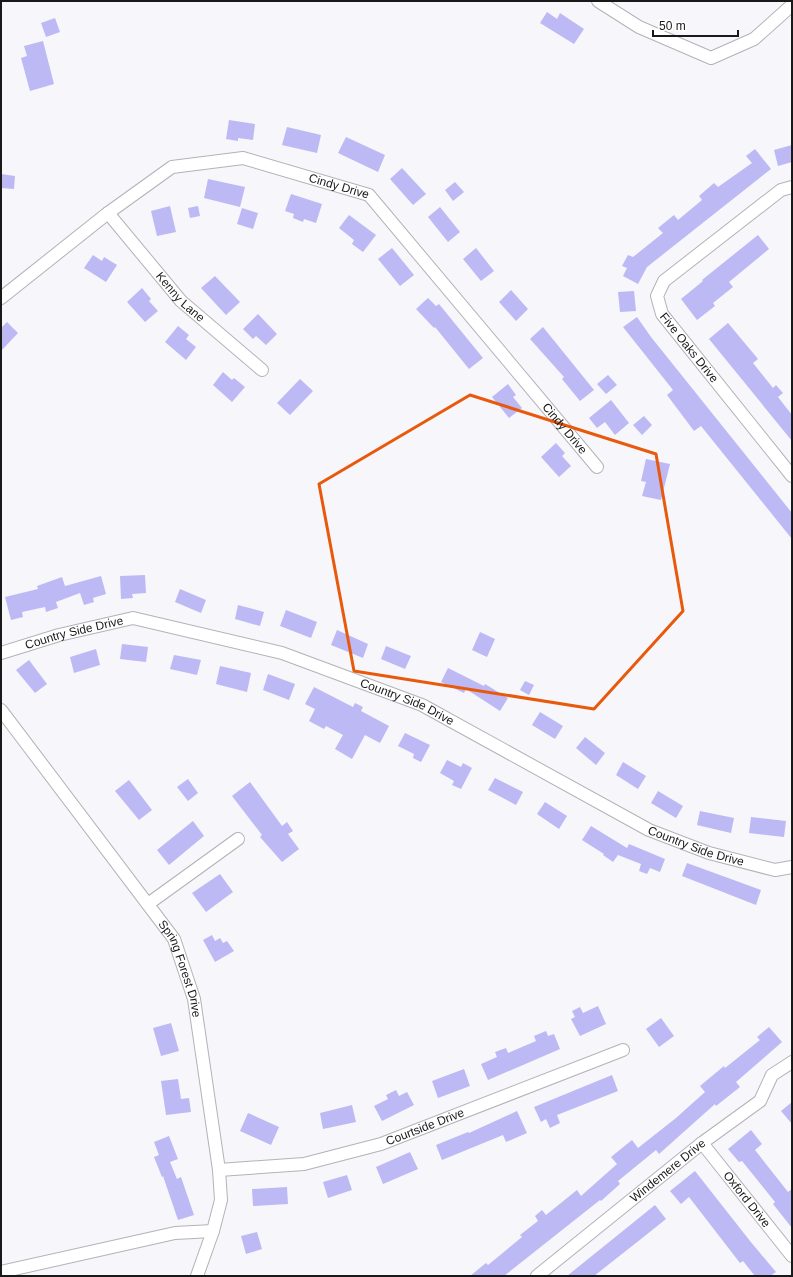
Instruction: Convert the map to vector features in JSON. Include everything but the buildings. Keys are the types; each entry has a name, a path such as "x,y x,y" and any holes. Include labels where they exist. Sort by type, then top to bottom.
{"street":[{"path":"598,1 639,27 711,58 754,39 792,5"},
{"name":"Cindy Drive","path":"1,298 108,213 172,167 242,158 369,195 597,467"},
{"name":"Five Oaks Drive","path":"792,187 781,190 664,281 658,296 662,314 792,476"},
{"name":"Kenny Lane","path":"108,213 180,300 262,370"},
{"name":"Country Side Drive","path":"1,653 59,635 133,618 282,653 422,705 649,830 709,853 775,870 792,867"},
{"name":"Spring Forest Drive","path":"1,710 174,939 194,999 219,1170 221,1200 214,1231 197,1276"},
{"path":"148,904 238,839"},
{"name":"Courtside Drive","path":"219,1170 304,1164 381,1144 623,1050"},
{"name":"Windemere Drive","path":"537,1276 702,1143 760,1102 772,1075 792,1062"},
{"name":"Oxford Drive","path":"702,1143 792,1256"},
{"path":"1,1272 174,1233 214,1231"}],"highlighted area":[{"path":"470,395 656,454 683,611 594,709 354,671 319,484"}]}
